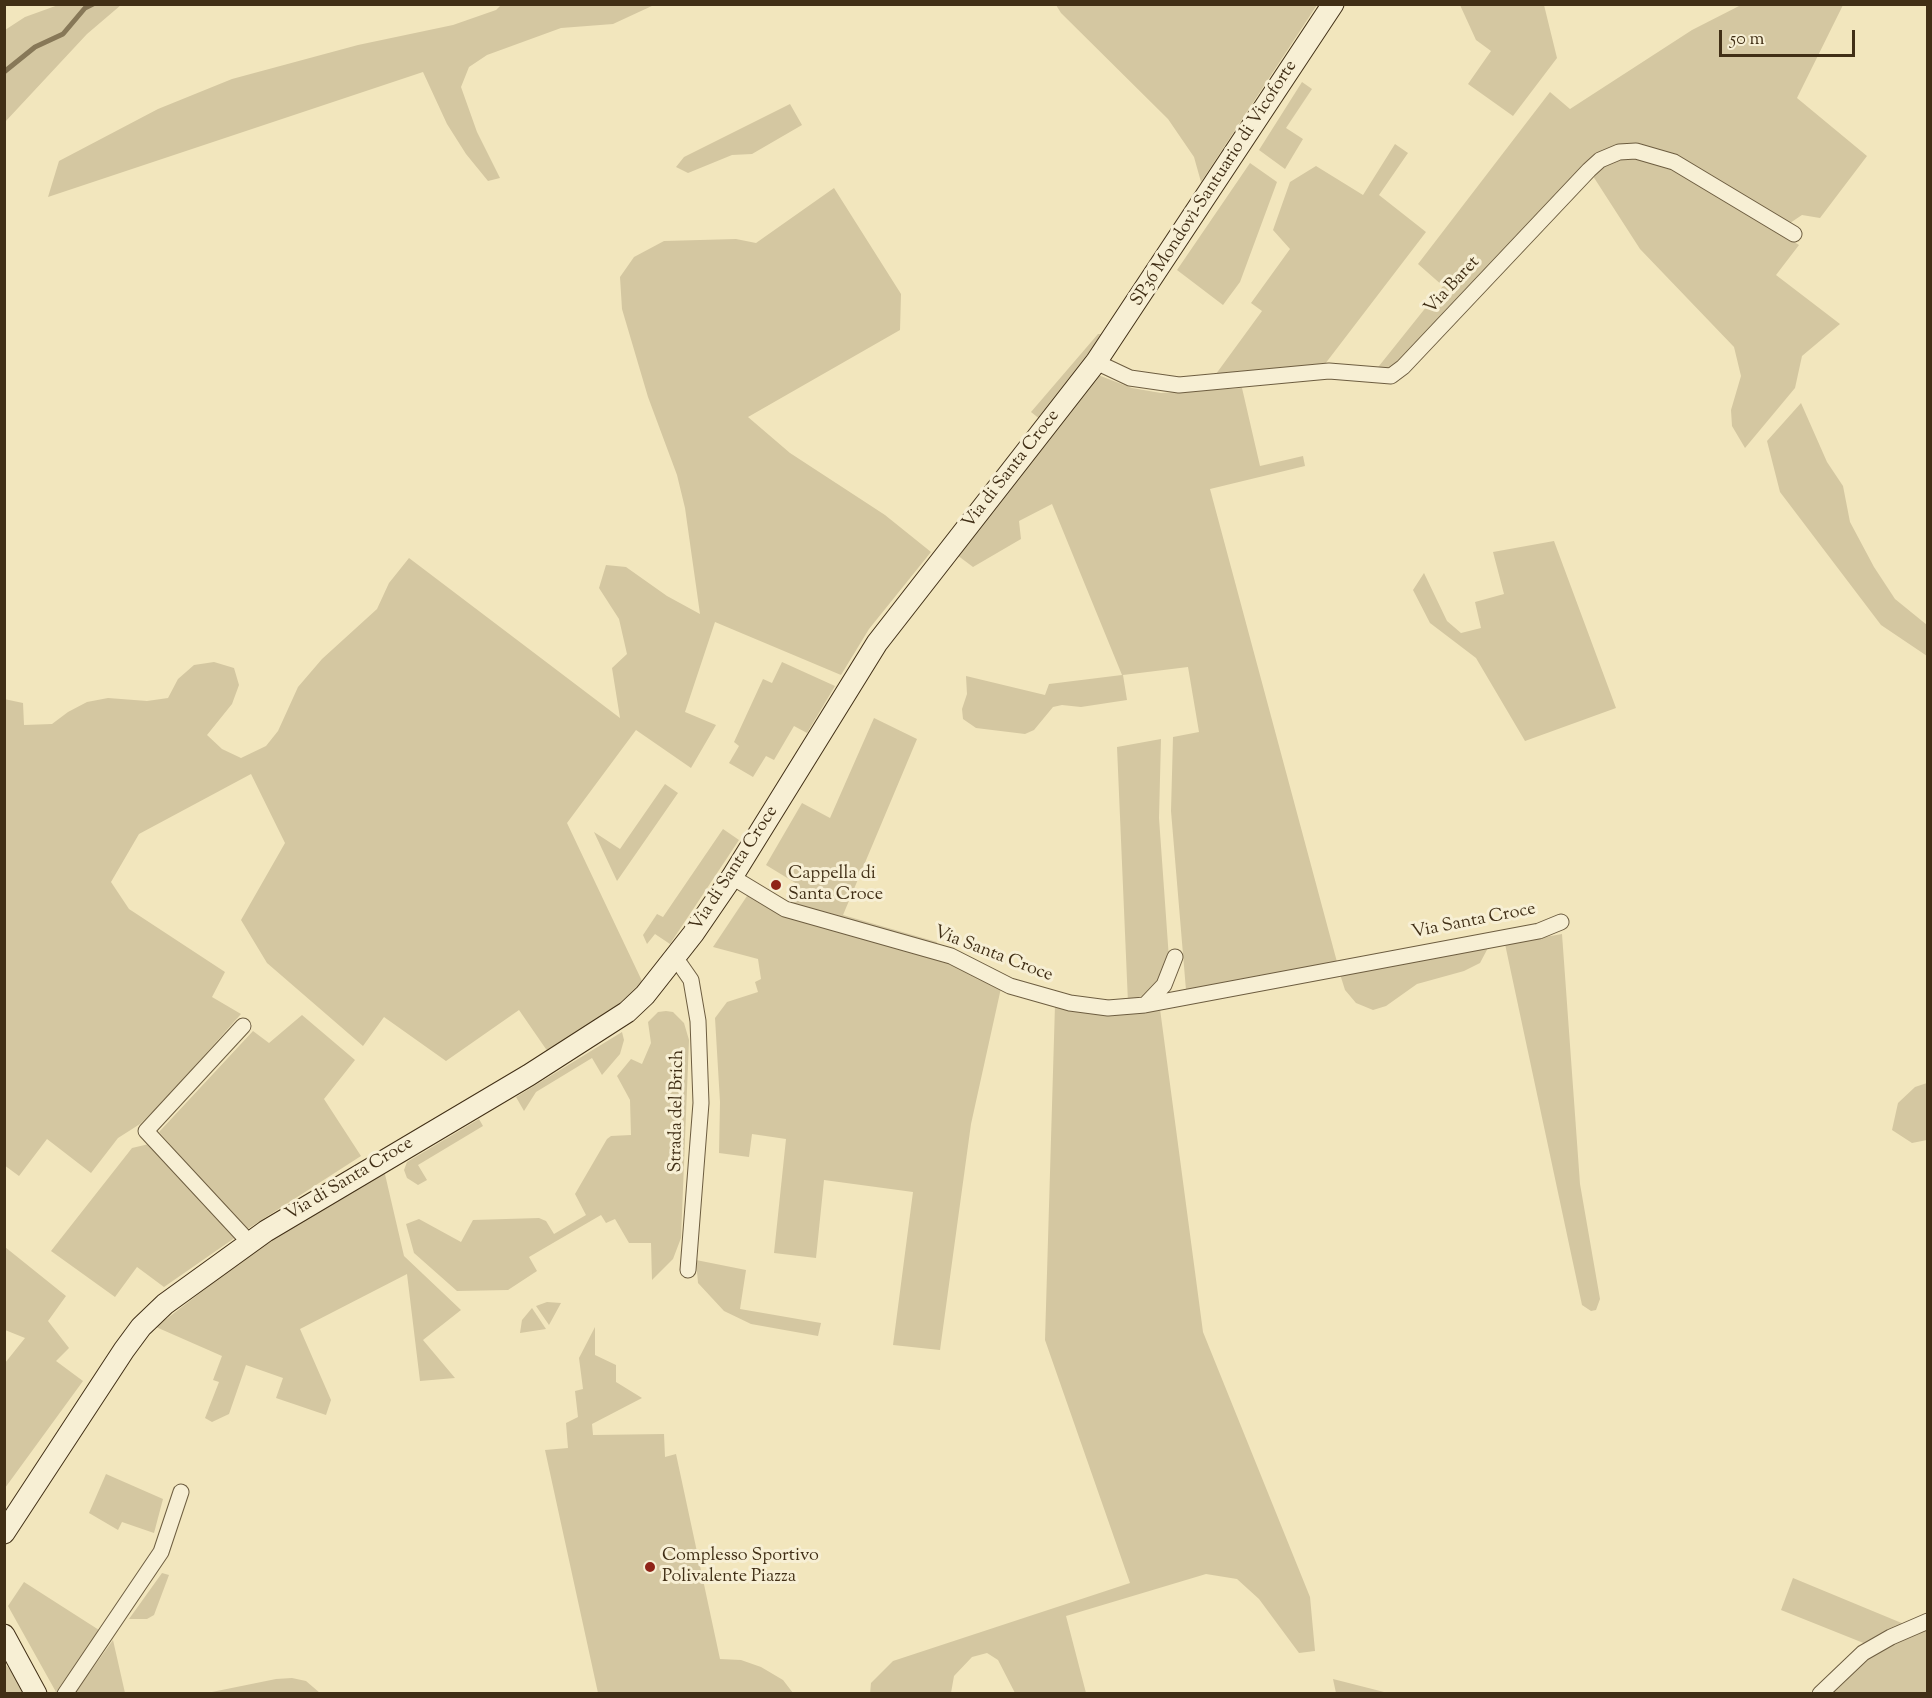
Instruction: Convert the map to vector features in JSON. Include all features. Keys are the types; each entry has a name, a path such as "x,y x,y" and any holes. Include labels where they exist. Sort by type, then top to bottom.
{"main road":[{"name":"SP36 Mondovì-Santuario di Vicoforte","path":"1095,362 1333,4"},
{"name":"Via di Santa Croce","path":"4,1533 133,1337 165,1304 249,1242 361,1173 529,1075 616,1020 637,1003 675,957 732,877 881,638 1095,362"},
{"path":"4,1635 11,1656 36,1694"}],"street":[{"name":"Via Baret","path":"1095,362 1130,378 1179,385 1329,371 1391,376 1403,368 1588,170 1600,160 1619,152 1636,151 1674,162 1794,234"},
{"name":"Via Santa Croce","path":"732,877 785,909 951,956 1017,989 1094,1006 1129,1008 1539,931 1562,922"},
{"name":"Strada del Brich","path":"675,957 687,972 694,989 699,1034 700,1127 688,1270"},
{"path":"1146,1005 1164,985 1175,957"},
{"path":"243,1026 146,1131 249,1242"},
{"path":"65,1694 161,1552 181,1492"},
{"path":"1820,1694 1863,1653 1891,1637 1928,1621"}],"shaded area":[{"path":"61,4 121,5 87,34 5,122 5,30 25,17"},
{"path":"501,5 654,5 613,24 561,28 487,55 469,67 461,87 477,132 500,178 488,181 466,154 447,124 423,72 48,197 59,161 158,109 232,79 358,45 453,25 496,10"},
{"path":"1056,5 1317,5 1201,182 1194,157 1168,119 1061,13"},
{"path":"1460,5 1544,5 1557,58 1513,116 1468,84 1491,51 1476,40"},
{"path":"1741,5 1843,5 1797,98 1867,156 1820,218 1802,215 1790,223 1690,163 1616,147 1391,371 1375,371 1443,286 1418,264 1550,92 1570,109 1692,30"},
{"path":"1302,82 1312,89 1286,128 1303,139 1285,169 1259,150"},
{"path":"790,104 802,125 752,154 732,155 688,173 676,167 684,157"},
{"path":"1395,144 1408,153 1379,195 1426,232 1325,364 1216,374 1262,311 1251,303 1290,249 1273,230 1290,182 1316,166 1363,195"},
{"path":"1645,157 1685,175 1799,245 1776,275 1840,324 1802,356 1795,388 1745,448 1732,426 1731,410 1741,376 1734,347 1640,249 1591,173 1611,160"},
{"path":"1250,163 1277,182 1240,282 1223,305 1177,270"},
{"path":"834,188 901,294 900,330 748,417 790,453 885,515 931,552 869,629 841,675 715,622 685,712 716,725 691,768 636,730 567,823 642,981 630,997 548,1052 519,1010 446,1061 384,1017 363,1046 267,963 241,920 285,843 251,774 139,834 111,882 129,909 225,972 212,997 241,1014 161,1104 140,1124 118,1138 91,1173 47,1139 19,1176 4,1165 4,699 23,703 24,725 52,724 87,702 108,698 147,701 168,698 178,679 194,665 214,662 234,668 239,685 232,704 207,735 222,749 241,758 266,746 278,731 298,687 322,659 377,609 389,583 409,558 620,718 612,668 627,654 619,619 599,588 606,565 626,567 667,596 700,614 685,508 677,475 648,397 622,309 620,277 634,257 664,241 736,239 756,243"},
{"path":"1098,334 1102,334 1041,420 1031,412"},
{"path":"1098,375 1132,388 1161,393 1242,388 1260,466 1303,456 1305,466 1210,489 1337,962 1186,990 1171,811 1173,737 1199,732 1188,667 1123,675 1127,700 1081,707 1062,705 1053,707 1034,730 1025,734 976,728 963,719 962,709 967,694 966,676 1045,695 1049,684 1122,675 1052,504 1019,521 1021,539 973,567 957,555"},
{"path":"1801,403 1827,462 1843,486 1850,522 1874,567 1895,599 1927,625 1927,656 1881,625 1780,492 1767,441"},
{"path":"1554,541 1616,708 1525,741 1476,658 1430,623 1413,590 1424,573 1447,621 1461,633 1481,628 1475,602 1504,594 1493,552"},
{"path":"782,662 835,686 807,733 794,726 774,760 766,756 753,777 729,763 739,746 734,742 763,679 772,683"},
{"path":"874,718 917,739 843,915 937,942 935,947 785,904 797,884 766,865 802,803 830,818"},
{"path":"1161,739 1159,818 1169,959 1164,975 1145,996 1128,1003 1117,747"},
{"path":"665,784 678,793 617,881 594,832 620,849"},
{"path":"723,829 739,840 670,944 655,934 647,944 643,935 657,914 663,917"},
{"path":"749,893 947,960 1001,988 971,1124 940,1350 893,1345 913,1192 824,1180 816,1258 774,1253 786,1139 752,1134 749,1157 719,1153 720,1102 715,1018 727,1002 758,992 755,982 761,979 758,959 713,947"},
{"path":"1562,934 1580,1184 1600,1299 1596,1310 1591,1311 1582,1305 1505,944"},
{"path":"1489,946 1480,963 1464,971 1417,984 1386,1006 1373,1010 1356,1003 1345,990 1340,974"},
{"path":"1055,1005 1160,1009 1203,1332 1310,1597 1315,1651 1299,1653 1259,1599 1237,1579 1206,1574 1066,1616 1086,1693 1015,1693 998,1660 987,1653 972,1657 954,1676 951,1693 870,1694 871,1683 893,1661 1130,1583 1045,1340"},
{"path":"658,1012 673,1012 684,1023 689,1040 681,1238 673,1259 652,1280 651,1243 629,1243 615,1219 606,1223 601,1215 529,1257 537,1271 508,1290 457,1291 414,1253 406,1224 419,1219 461,1242 473,1220 539,1218 546,1221 554,1234 586,1215 575,1194 607,1139 611,1136 631,1135 630,1100 617,1076 631,1059 642,1064 651,1043 648,1022"},
{"path":"302,1015 355,1060 324,1099 361,1156 246,1230 159,1132 253,1031 269,1043"},
{"path":"622,1032 624,1040 620,1054 602,1075 592,1058 536,1092 524,1111 516,1097"},
{"path":"1927,1083 1927,1140 1912,1143 1892,1130 1898,1103 1915,1087"},
{"path":"479,1119 483,1126 418,1165 427,1180 418,1185 407,1178 404,1170 407,1162"},
{"path":"149,1144 236,1237 164,1287 137,1267 115,1297 51,1251 132,1148"},
{"path":"384,1170 404,1256 461,1310 423,1340 455,1378 420,1381 407,1274 300,1329 331,1400 326,1415 276,1398 283,1378 246,1365 229,1414 212,1422 205,1418 219,1382 213,1380 222,1356 156,1327 266,1242"},
{"path":"5,1247 66,1296 48,1321 69,1348 56,1361 83,1381 5,1488 5,1363 25,1338 5,1330"},
{"path":"696,1260 746,1270 740,1309 821,1323 818,1336 751,1324 724,1311 698,1283"},
{"path":"547,1302 561,1303 549,1325 536,1306"},
{"path":"532,1308 546,1329 520,1333 522,1320"},
{"name":"Complesso Sportivo Polivalente Piazza","path":"595,1327 595,1355 616,1365 616,1382 642,1398 592,1424 593,1435 664,1434 665,1457 676,1454 720,1659 741,1660 761,1667 783,1680 793,1693 598,1693 545,1450 568,1448 566,1423 578,1417 575,1391 583,1389 579,1358"},
{"path":"106,1474 163,1499 154,1533 122,1522 118,1530 89,1513"},
{"path":"162,1573 169,1575 154,1615 147,1619 129,1619"},
{"path":"1793,1578 1904,1624 1866,1644 1781,1610"},
{"path":"24,1582 99,1630 56,1692 8,1606"},
{"path":"1927,1628 1927,1693 1827,1694 1859,1664 1888,1646"},
{"path":"113,1640 125,1693 75,1693"},
{"path":"4,1663 11,1671 24,1693 5,1693"},
{"path":"292,1678 306,1681 320,1693 207,1693 276,1679"},
{"path":"1333,1679 1388,1693 1336,1693"}],"waterway":[{"path":"4,72 35,47 63,34 85,8 93,4"}],"place":[{"name":"Cappella di Santa Croce","path":"776,885"},
{"name":"Complesso Sportivo Polivalente Piazza","path":"650,1567"}]}
